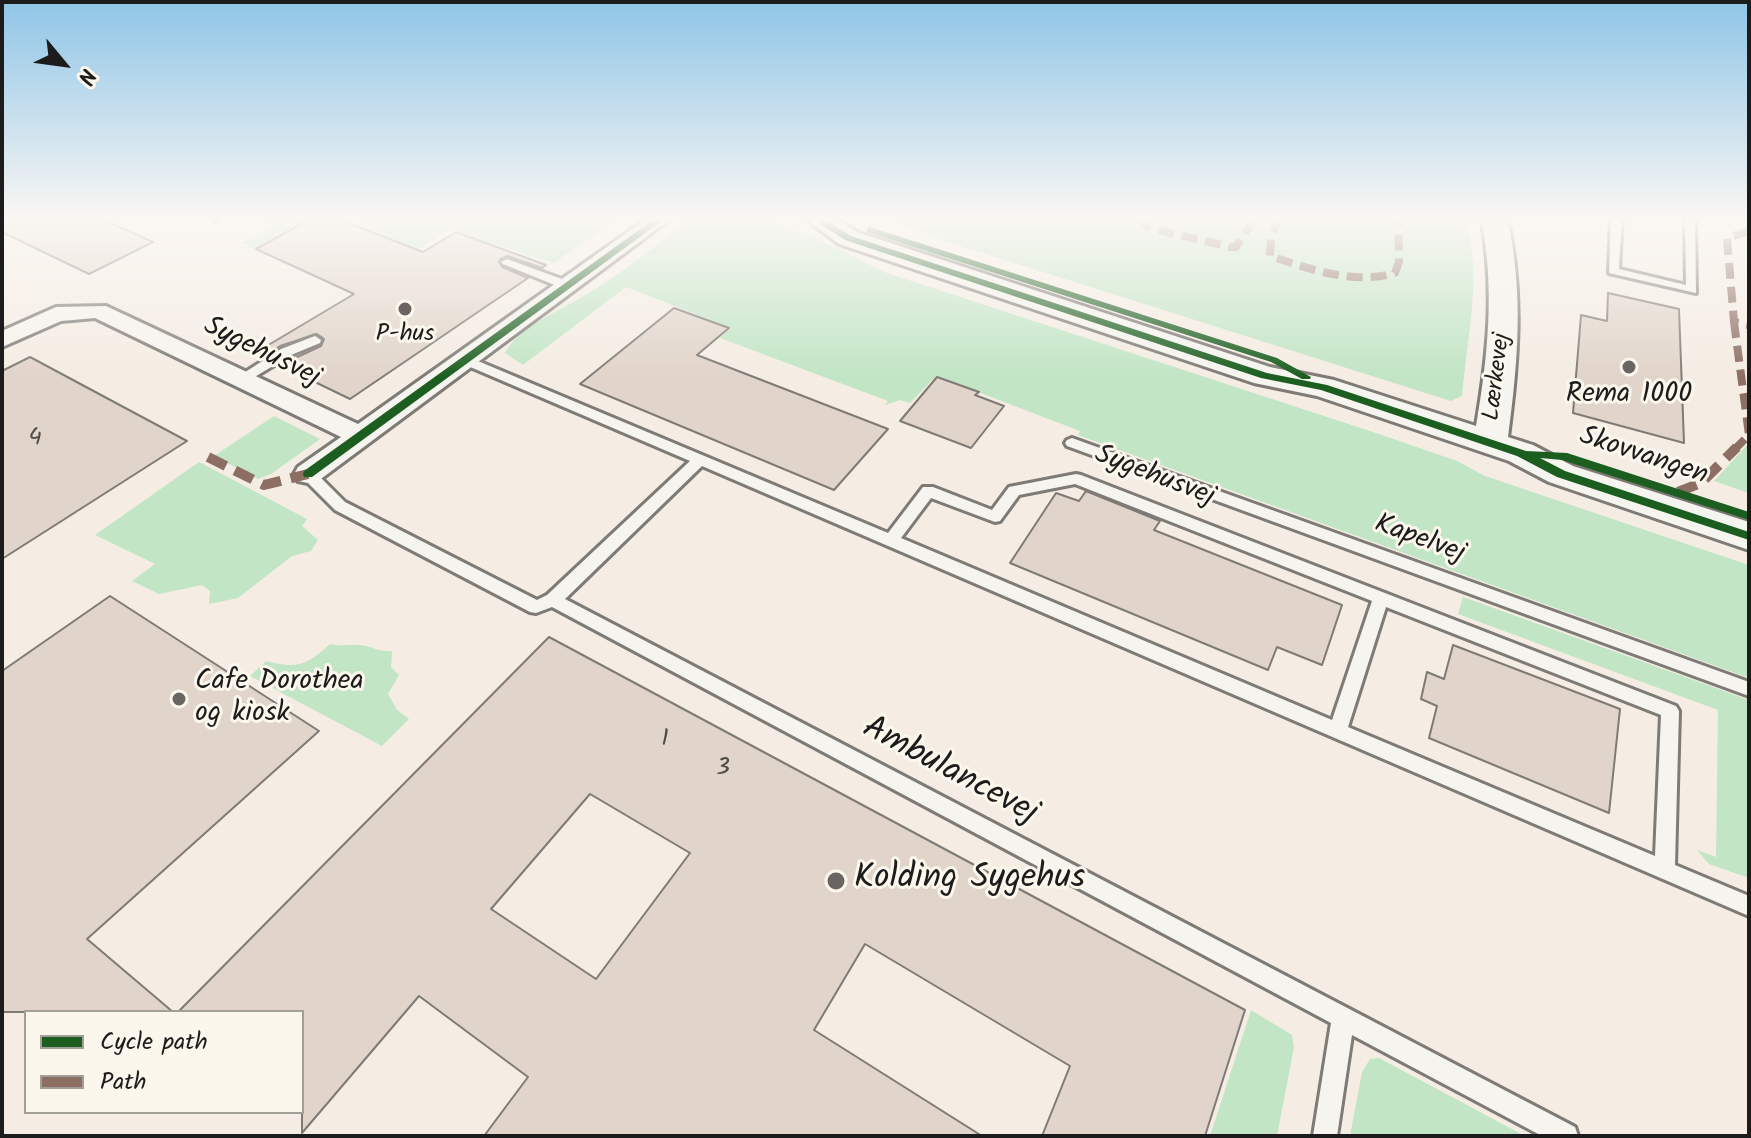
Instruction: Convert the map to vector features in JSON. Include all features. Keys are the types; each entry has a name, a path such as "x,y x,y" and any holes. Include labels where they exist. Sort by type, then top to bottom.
{"street":[{"path":"308,474 587,270"},
{"name":"Skovvangen","path":"945,270 1265,376 1323,387 1506,448 1561,474 1749,536"},
{"name":"Lærkevej","path":"1505,270 1506,448"},
{"name":"Sygehusvej","path":"2,340 56,314 98,311 360,436"},
{"name":"Skovvangen","path":"1506,448 1563,456 1749,516"}],"lane":[{"path":"528,270 566,285"},
{"path":"1613,270 1692,290 1691,270"},
{"path":"243,378 286,352 315,340"},
{"path":"466,360 1749,906"},
{"name":"Kapelvej","path":"1072,443 1749,689"},
{"path":"553,600 700,460"},
{"name":"Ambulancevej","path":"308,474 340,506 536,607 553,600 1566,1136"},
{"name":"Sygehusvej","path":"890,541 928,491 995,517 1014,491 1076,479 1670,711 1665,871"},
{"path":"1337,731 1381,598"},
{"path":"1325,1136 1343,1017"}],"green space":[{"path":"363,270 383,270 350,290 338,285"},
{"path":"623,270 881,270 1457,461 1485,476 1749,565 1749,678 1078,435 1080,431 936,376 910,403 900,400 885,405 888,401 720,338 731,328 626,287 523,365 505,353 528,328"},
{"path":"1037,270 1473,270 1462,396 1451,401"},
{"path":"274,416 320,439 271,474 258,479 214,456"},
{"path":"1749,443 1749,493 1714,481"},
{"path":"199,462 307,519 302,526 318,540 311,551 292,556 238,598 209,604 210,591 202,585 159,594 132,581 155,564 95,535"},
{"path":"1463,597 1749,700 1749,878 1709,864 1697,850 1716,857 1718,710 1458,614"},
{"path":"330,644 363,645 392,651 391,667 399,675 388,694 397,710 409,719 382,746 250,676 266,661 301,664"},
{"path":"1251,1010 1292,1035 1294,1047 1277,1136 1210,1136"},
{"path":"1379,1058 1525,1136 1350,1136 1362,1072 1370,1059"}],"building":[{"name":"P-hus","path":"302,270 509,270 528,278 350,399 280,365 321,346 324,339 317,334 280,346 263,357 255,353 354,294"},
{"name":"Rema 1000","path":"1608,293 1679,309 1684,443 1573,413 1581,315 1607,321"},
{"path":"674,308 729,328 697,355 888,429 834,490 580,384"},
{"path":"30,357 187,441 2,559 2,371"},
{"path":"937,377 979,392 975,395 1004,406 971,448 900,421"},
{"path":"1086,491 1160,521 1154,530 1342,605 1322,665 1277,647 1268,670 1010,563 1056,493 1079,501"},
{"path":"110,596 319,731 87,939 171,1010 2,1012 2,671"},
{"name":"Kolding Sygehus","path":"549,637 1245,1010 1205,1136 1042,1136 1070,1066 865,944 814,1030 982,1136 484,1136 528,1077 419,996 302,1133 304,1010 180,1010","holes":["590,794 690,853 596,979 491,909"]},
{"path":"1453,645 1620,709 1609,813 1429,738 1437,706 1421,699 1427,672 1444,679"}],"marked path":[{"path":"1318,270 1366,278 1382,277 1396,270"},
{"path":"1730,270 1734,322 1749,325"},
{"path":"1678,492 1701,483 1749,435 1734,322"},
{"path":"208,457 264,485 308,474"}],"cycle path":[{"path":"308,474 590,270"},
{"path":"945,270 1265,376 1323,387 1521,453 1561,474 1749,536"},
{"path":"995,270 1274,360 1306,377"},
{"path":"1529,454 1563,456 1749,516"}],"place":[{"name":"P-hus","path":"405,309"},
{"name":"Rema 1000","path":"1629,367"},
{"name":"Cafe Dorothea og kiosk","path":"179,699"},
{"name":"Kolding Sygehus","path":"836,881"}]}
